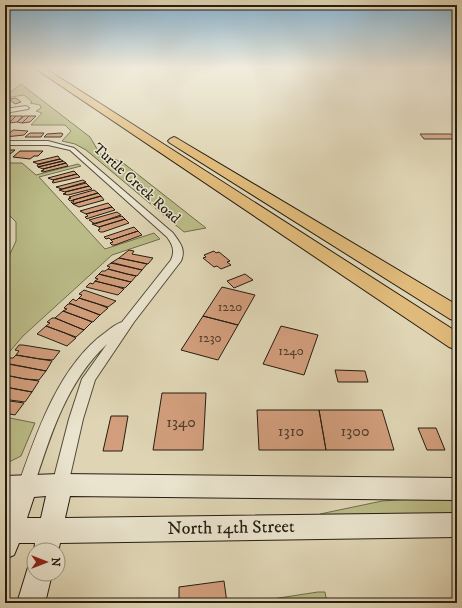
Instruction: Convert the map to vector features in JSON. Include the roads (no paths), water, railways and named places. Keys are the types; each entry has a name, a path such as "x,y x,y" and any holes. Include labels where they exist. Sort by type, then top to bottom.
{"highway":[{"path":"73,95 257,212 457,342"},
{"path":"99,95 457,314"}],"main road":[{"path":"49,540 60,485"},
{"path":"7,536 16,487 60,485 457,489"},
{"name":"North 14th Street","path":"7,536 49,540 457,525"},
{"path":"31,603 37,582"}],"street":[{"path":"5,111 26,108"},
{"name":"Turtle Creek Road","path":"5,143 55,144 70,148 170,235 178,246 178,256 173,267 130,319 89,379 76,419 60,485"},
{"name":"Turtle Creek Road","path":"16,487 55,408 83,363 100,343 130,319"}]}
